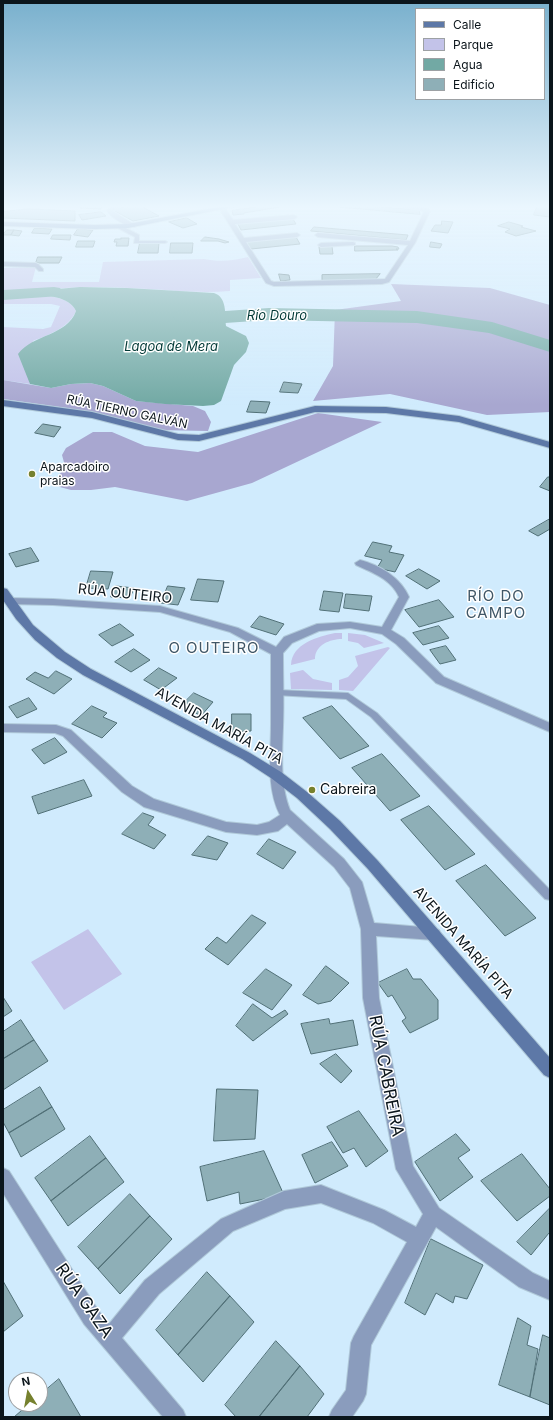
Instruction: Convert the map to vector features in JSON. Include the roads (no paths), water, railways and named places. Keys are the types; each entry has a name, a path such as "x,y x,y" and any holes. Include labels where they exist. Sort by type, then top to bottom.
{"street":[{"path":"262,272 269,283 274,284 382,282 387,281 393,272"},
{"name":"RÚA TIERNO GALVÁN","path":"3,403 92,415 178,437 199,438 315,409 386,410 459,419 550,445"},
{"path":"360,563 389,577 401,588 404,597 385,631"},
{"name":"RÚA OUTEIRO","path":"6,596 53,602 160,609 234,630 277,652"},
{"name":"AVENIDA MARÍA PITA","path":"6,596 30,630 62,657 87,672 246,756 276,775 302,795 335,825 373,865 550,1070"},
{"path":"277,652 288,640 317,628 350,625 385,631 400,641 440,680 550,728"},
{"name":"RÚA CABREIRA","path":"277,652 278,693 275,752 276,775 280,801 288,816 339,863 357,886 368,929 370,998 405,1169 433,1214 526,1280 550,1291"},
{"path":"3,728 56,729 67,733 127,789 150,802 226,827 257,830 273,826 288,816"},
{"path":"368,929 434,934"},
{"name":"RÚA GAZA","path":"3,1177 91,1317 176,1417"},
{"path":"109,1339 152,1287 227,1225 284,1200 320,1194 378,1216 419,1239"},
{"path":"339,1417 356,1394 362,1343 433,1214"}],"lane":[{"path":"278,693 348,696 374,715 549,896"}],"water":[{"name":"Lagoa de Mera","path":"80,287 214,293 218,295 223,302 226,326 246,336 249,343 246,352 234,365 221,401 214,405 203,406 165,404 136,401 103,386 90,383 71,384 51,388 30,384 18,354 24,347 32,342 58,330 65,325 72,319 76,311 65,300 38,295 13,295 12,293"}],"waterway":[{"name":"Río Douro","path":"3,295 54,292"},
{"name":"Río Douro","path":"182,316 225,317 269,314 417,317 492,328 550,346"}],"place":[{"name":"Aparcadoiro praias","path":"32,474"},
{"name":"Cabreira","path":"312,790"}],"district":[{"name":"RÍO DO CAMPO","path":"496,604"},
{"name":"O OUTEIRO","path":"214,648"}]}
